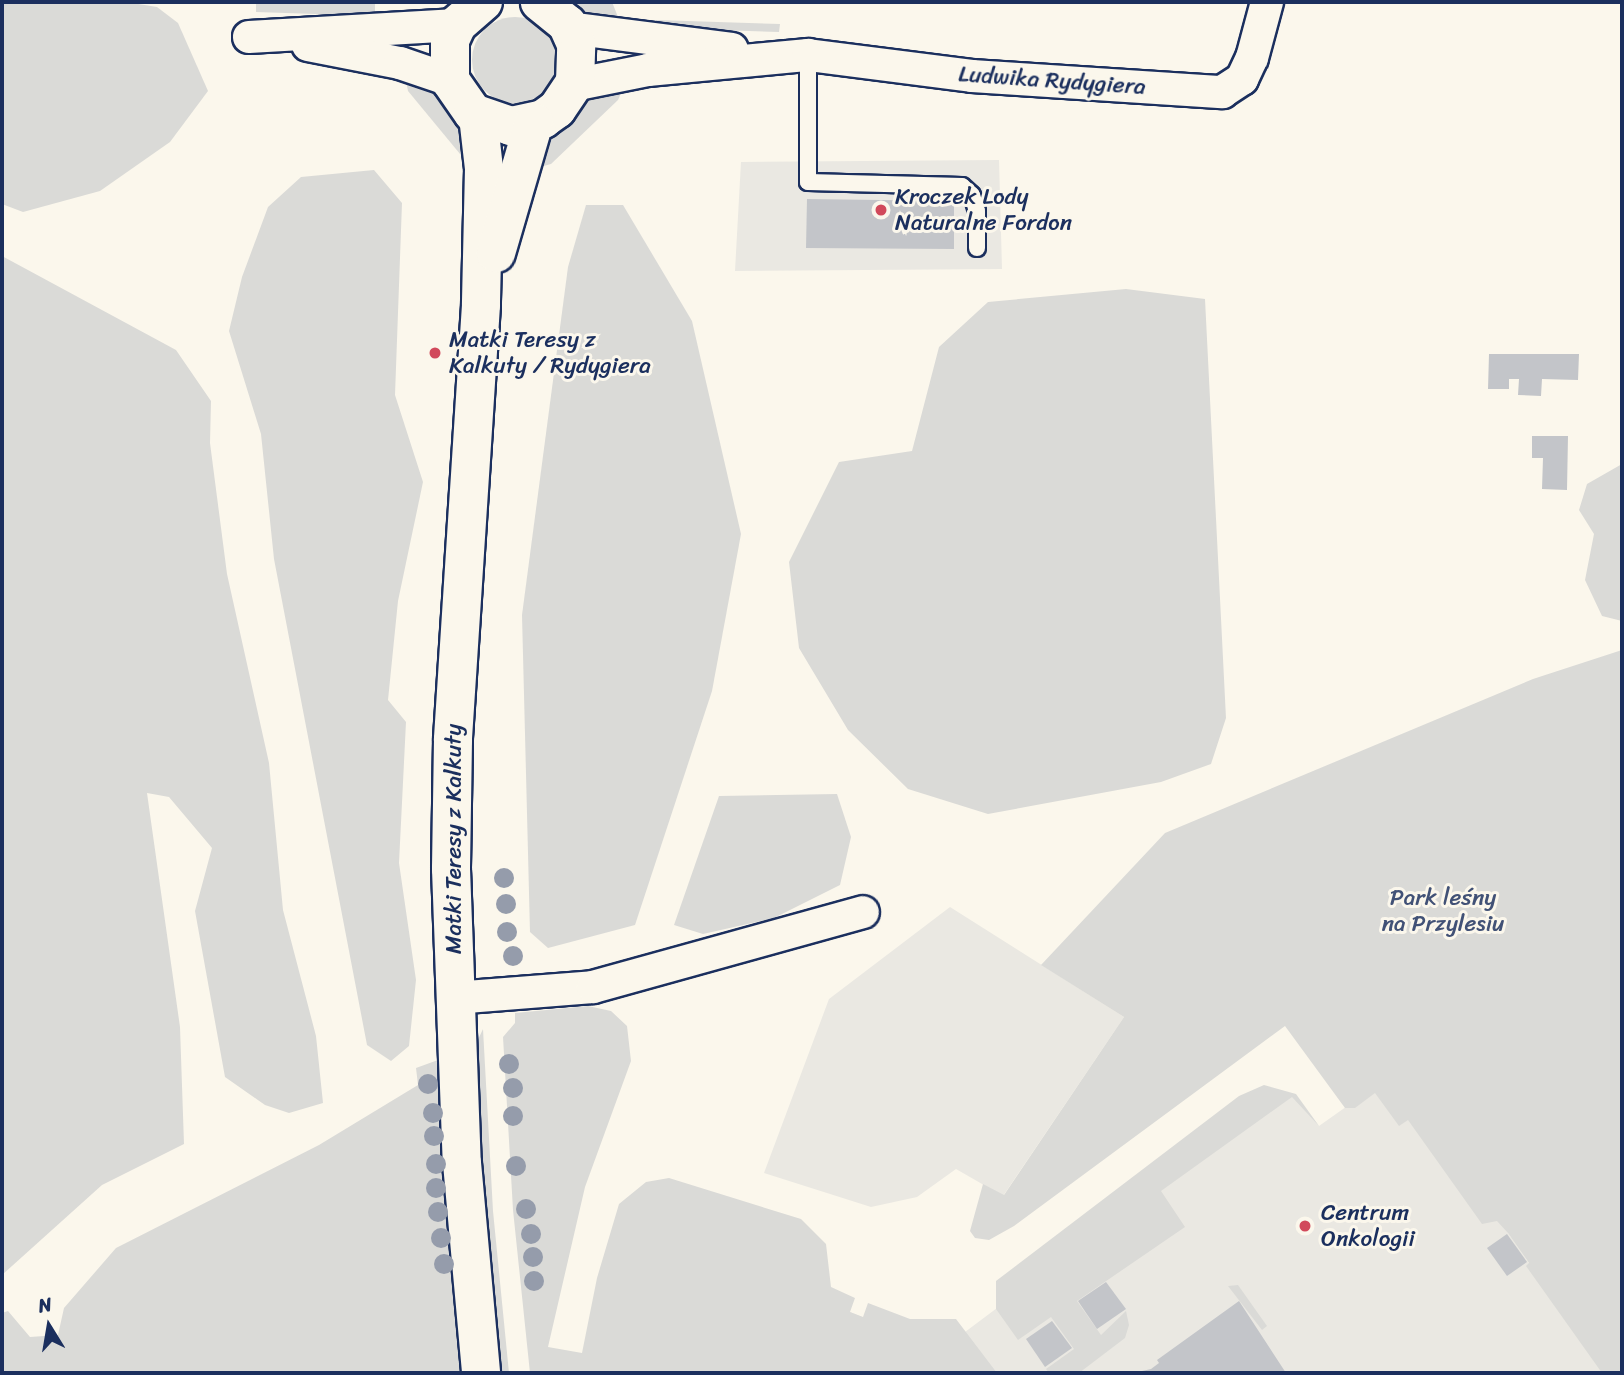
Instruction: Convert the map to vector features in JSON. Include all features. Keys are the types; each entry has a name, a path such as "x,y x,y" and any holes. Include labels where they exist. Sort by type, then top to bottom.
{"street":[{"name":"Ludwika Rydygiera","path":"550,9 793,55 972,76 1222,92 1242,79 1252,58 1267,2"},
{"path":"470,13 447,60 450,80 459,99 478,116 511,126 534,121 557,109 573,85 578,65 550,9"},
{"path":"450,80 383,59 257,37 470,13"},
{"name":"Ludwika Rydygiera","path":"573,85 648,70 793,55"},
{"name":"Matki Teresy z Kalkuty","path":"478,116 484,169 481,305 453,740 454,998 462,1163 481,1373"},
{"name":"Matki Teresy z Kalkuty","path":"481,305 534,121"},
{"path":"454,998 593,987 863,912"}],"lane":[{"path":"793,55 808,181 962,186 972,195 977,211 977,248"}],"shaded area":[{"path":"999,160 1002,269 735,271 741,162"},
{"path":"950,907 1124,1017 1003,1196 956,1169 917,1197 871,1207 764,1173 829,999"},
{"name":"Centrum Onkologii","path":"1384,1080 1498,1218 1537,1275 1622,1373 785,1373 814,1297 941,1350 1285,1092 1298,1099 1319,1126"}],"green space":[{"path":"2,2 126,2 157,7 178,23 208,91 170,142 100,191 23,212 2,204"},
{"path":"256,2 375,4 375,16 256,12"},
{"path":"573,2 612,2 622,27 595,21"},
{"path":"507,17 523,17 546,29 555,43 558,60 555,77 546,91 523,103 507,103 491,96 479,84 472,68 472,52 479,36 491,24"},
{"path":"656,20 780,24 779,32 655,28"},
{"path":"405,76 428,84 439,94 462,128 465,160 408,91"},
{"path":"624,86 618,100 551,164 540,167 541,144 589,100"},
{"path":"374,170 402,203 395,395 423,482 398,601 388,700 406,722 399,863 416,980 409,1046 391,1061 367,1045 274,559 261,434 229,331 242,277 268,207 301,177"},
{"path":"586,205 623,205 692,321 741,534 712,691 635,925 548,948 530,932 522,615 568,267"},
{"path":"2,256 176,350 211,401 210,443 227,574 269,763 283,910 316,1036 323,1103 289,1113 265,1105 225,1077 195,911 212,848 169,797 147,793 180,1027 184,1144 102,1185 2,1275"},
{"path":"1126,289 1205,299 1226,718 1211,764 1161,782 988,814 908,789 848,730 799,648 789,562 839,462 912,451 939,347 988,302"},
{"path":"1622,464 1622,621 1602,616 1585,580 1594,534 1579,510 1587,484"},
{"name":"Park leśny na Przylesiu","path":"1622,650 1622,1373 1602,1373 1526,1266 1529,1263 1508,1233 1497,1221 1482,1224 1408,1120 1399,1126 1375,1093 1355,1108 1345,1108 1285,1026 1014,1226 989,1240 975,1238 970,1231 983,1184 1004,1195 1124,1017 1041,965 1165,833 1533,679"},
{"path":"837,794 851,837 840,885 774,918 703,934 674,925 719,796"},
{"path":"588,1006 611,1011 627,1026 631,1061 585,1187 548,1347 582,1353 597,1278 619,1204 646,1182 669,1178 801,1219 826,1244 831,1287 855,1298 850,1312 863,1317 868,1303 910,1319 956,1319 997,1373 530,1373 513,1210 503,1037 515,1023 515,1013"},
{"path":"483,1029 493,1211 509,1373 499,1373 480,1160 475,1046"},
{"path":"438,1060 463,1373 2,1373 2,1313 8,1311 30,1337 58,1335 64,1308 116,1248 319,1145 418,1085 416,1068"},
{"path":"1264,1085 1296,1094 1319,1126 1292,1097 1161,1191 1185,1227 1077,1301 1101,1335 1126,1311 1129,1325 1125,1338 1079,1373 1049,1373 1046,1369 1074,1349 1051,1317 1018,1340 996,1309 996,1281 1239,1096"},
{"path":"1238,1285 1267,1326 1262,1330 1228,1286"}],"building":[{"path":"807,199 954,201 954,249 806,248"},
{"path":"1489,354 1579,354 1578,380 1542,379 1541,396 1518,395 1519,379 1509,379 1509,389 1488,389"},
{"path":"1532,436 1568,436 1567,490 1542,489 1543,458 1532,458"},
{"path":"1507,1234 1527,1262 1507,1276 1487,1248"},
{"path":"1106,1282 1126,1309 1097,1329 1078,1301"},
{"path":"1239,1301 1286,1373 1143,1373 1142,1371 1151,1369 1159,1363 1157,1360"},
{"path":"1052,1321 1072,1348 1045,1367 1026,1339"}],"place":[{"name":"Kroczek Lody Naturalne Fordon","path":"881,210"},
{"name":"Matki Teresy z Kalkuty / Rydygiera","path":"435,353"},
{"name":"Centrum Onkologii","path":"1305,1226"}]}
